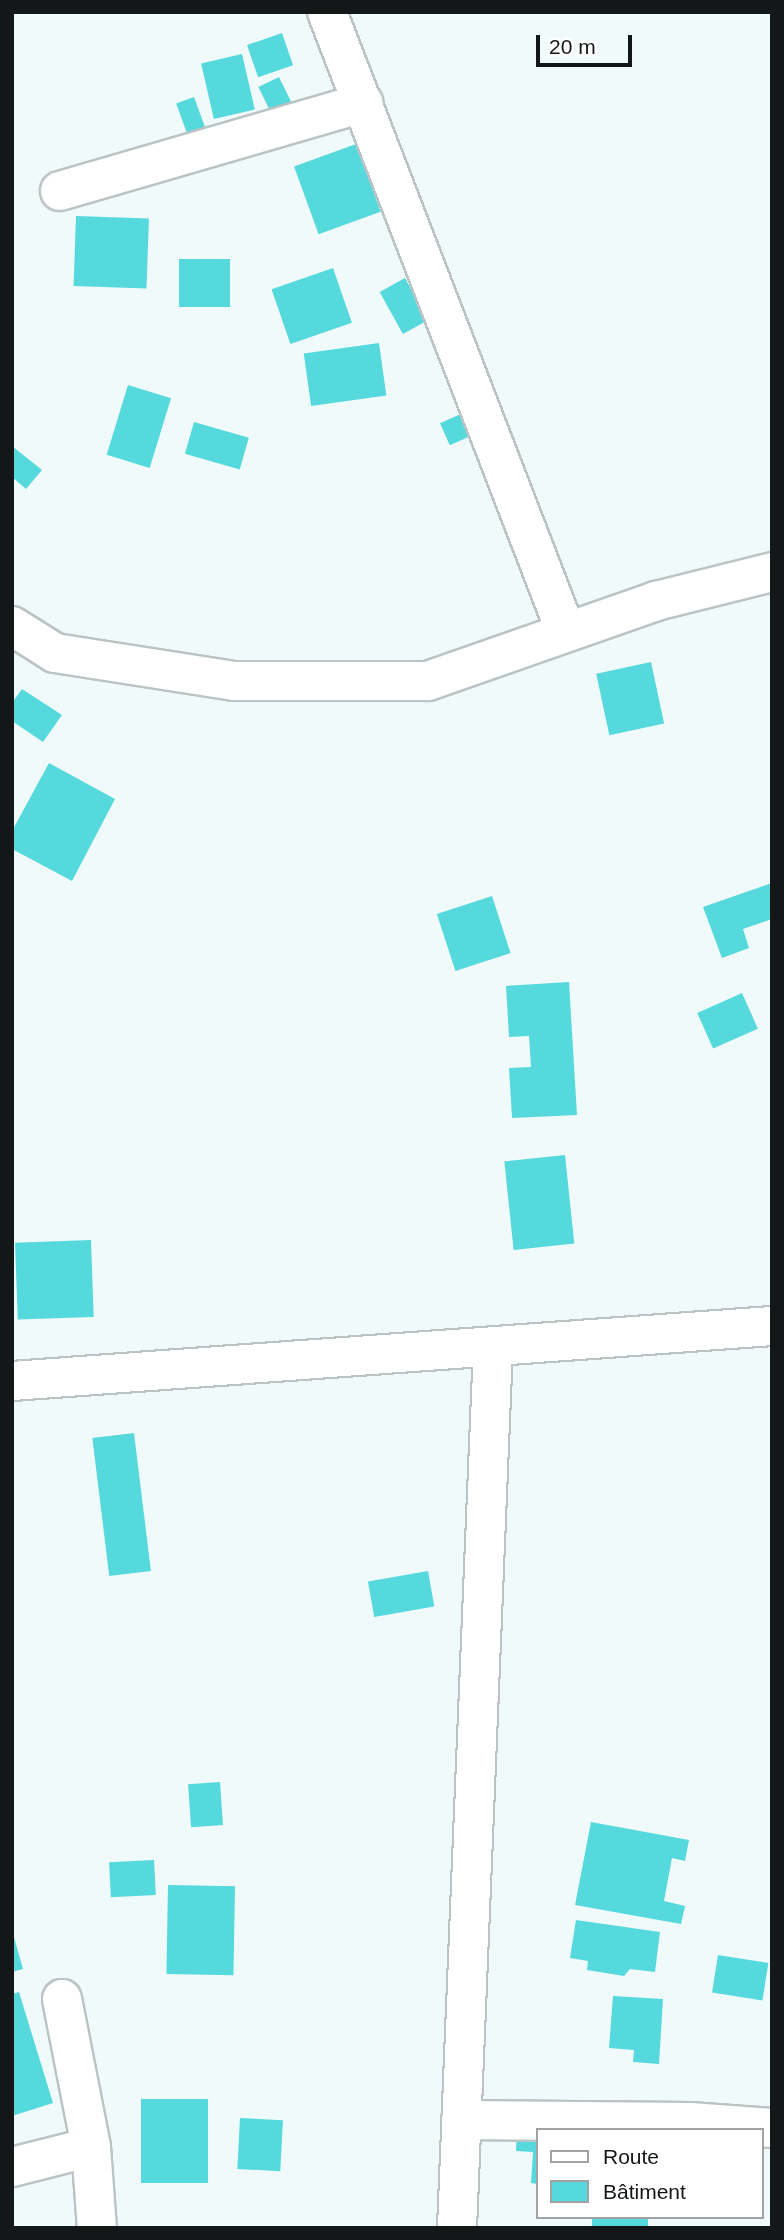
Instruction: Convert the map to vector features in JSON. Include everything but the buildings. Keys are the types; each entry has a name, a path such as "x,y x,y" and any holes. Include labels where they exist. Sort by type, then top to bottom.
{"street":[{"path":"327,12 566,632"},
{"path":"60,191 363,103"},
{"path":"12,626 55,653 233,681 428,681 656,601 772,572"},
{"path":"12,1381 772,1326"},
{"path":"457,2228 493,1347"},
{"path":"62,1999 91,2147 97,2228"},
{"path":"461,2120 690,2122 772,2128"},
{"path":"12,2168 91,2147"}]}
